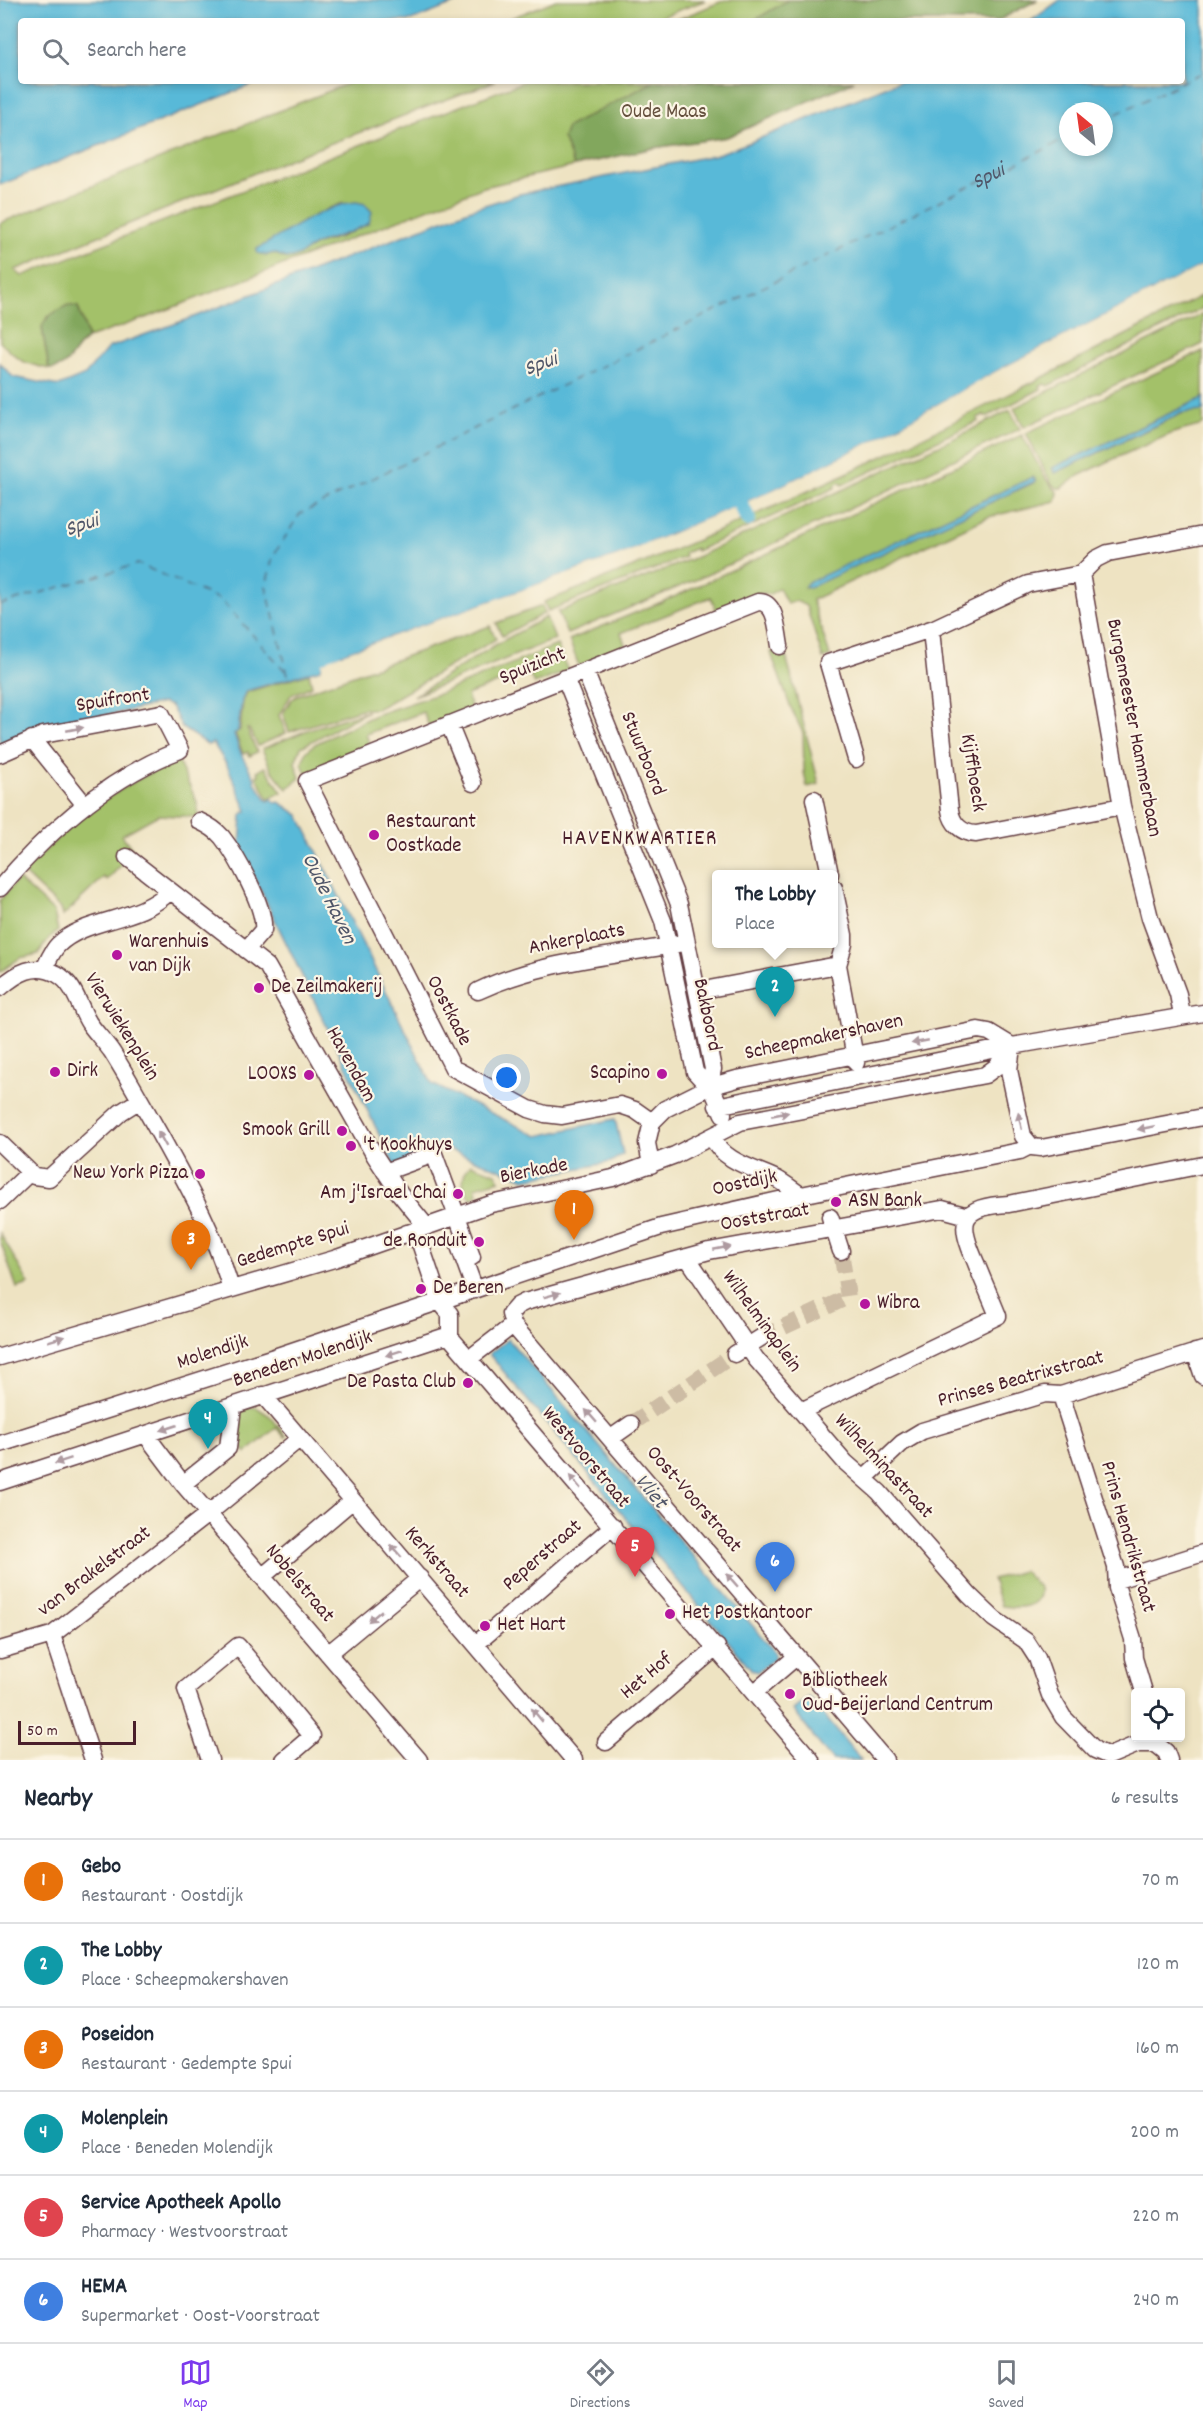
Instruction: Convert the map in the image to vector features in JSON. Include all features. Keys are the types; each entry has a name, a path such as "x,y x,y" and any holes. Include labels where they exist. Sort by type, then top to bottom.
{"street":[{"path":"856,759 828,663 931,630 1028,584 1081,574 1096,559 1108,553 1203,535"},
{"name":"Burgemeester Hammerbaan","path":"1081,574 1122,806 1150,918 1178,994 1182,1015"},
{"name":"Spuizicht","path":"307,781 758,602 767,604 772,611 780,646"},
{"name":"Kijffhoeck","path":"931,630 951,815 960,829 976,834 1122,806"},
{"name":"Stuurboord","path":"585,670 679,904 713,1069 709,1087"},
{"name":"Bakboord","path":"565,678 660,914 669,945 695,1072 709,1087"},
{"name":"Spuifront","path":"0,754 32,739 161,713 180,750 128,775 85,805 38,846 0,888"},
{"path":"450,724 473,783"},
{"path":"589,738 609,730"},
{"path":"32,739 85,805"},
{"name":"Oostkade","path":"307,781 453,1068 545,1114 562,1116 620,1105 635,1110 652,1122"},
{"path":"814,799 829,870"},
{"path":"200,821 213,829 228,846 261,911 263,930 246,950"},
{"path":"633,849 653,841"},
{"name":"Havendam","path":"127,857 261,960 271,972 385,1172 426,1226"},
{"path":"0,988 20,973 30,969 44,969 54,950 66,938 138,912 157,902 170,891"},
{"path":"838,907 844,935 838,965 864,1098"},
{"name":"Ankerplaats","path":"478,991 510,977 540,969 688,942"},
{"path":"698,991 838,965"},
{"name":"Vierwiekenplein","path":"44,969 59,975 70,985 88,1021 111,1051 140,1100 201,1208 231,1289"},
{"path":"719,1106 1012,1046 1203,1013"},
{"name":"Scheepmakershaven","path":"652,1122 665,1109 709,1087 854,1055 978,1030 989,1032 1012,1046"},
{"path":"1012,1046 1008,1066 1023,1136 1030,1146"},
{"path":"718,1133 746,1121 985,1075 996,1067 1012,1046"},
{"path":"709,1087 719,1106 716,1145 727,1156 780,1181 801,1195"},
{"name":"Vierwiekenplein","path":"29,1173 38,1178 52,1177 121,1112 140,1100"},
{"name":"Oostdijk","path":"475,1290 661,1227 801,1195 825,1195 1020,1152 1030,1146 1041,1148 1203,1118"},
{"path":"651,1165 647,1143 652,1122"},
{"name":"Bierkade","path":"426,1226 458,1229 511,1199 597,1183 651,1165 718,1133"},
{"path":"0,1143 29,1173 0,1201"},
{"path":"385,1172 434,1154 470,1262 475,1290"},
{"path":"968,1216 989,1204 1010,1203 1203,1165"},
{"name":"Ooststraat","path":"525,1302 687,1257 832,1222 942,1209 968,1216"},
{"name":"Wilhelminastraat","path":"968,1216 964,1225 965,1239 998,1316 801,1411 845,1462 865,1479 977,1603 1031,1646 1057,1708 1068,1723 1095,1750 1109,1756 1138,1744 1150,1742"},
{"path":"832,1222 841,1251"},
{"name":"Gedempte Spui","path":"0,1357 325,1262 426,1226"},
{"path":"407,1233 420,1243 435,1308 450,1314 450,1337"},
{"name":"Wilhelminaplein","path":"687,1257 718,1302 741,1349 761,1365 801,1411"},
{"path":"470,1358 513,1325 511,1312 525,1302 515,1276"},
{"name":"Molendijk","path":"0,1443 135,1401 251,1369 272,1352 435,1308 475,1290"},
{"name":"Oost-Voorstraat","path":"513,1325 885,1760"},
{"name":"Beneden Molendijk","path":"0,1482 443,1337 450,1337"},
{"name":"Westvoorstraat","path":"450,1337 717,1647 811,1760"},
{"path":"741,1349 762,1337"},
{"path":"1199,1351 1203,1376"},
{"name":"Prinses Beatrixstraat","path":"865,1479 902,1443 922,1431 1045,1394 1060,1395 1199,1351"},
{"name":"Kerkstraat","path":"263,1395 298,1439 420,1578 574,1760"},
{"name":"Prins Hendrikstraat","path":"1060,1395 1116,1567 1118,1593 1133,1639 1134,1658 1143,1688"},
{"path":"183,1484 228,1448 233,1407"},
{"path":"611,1438 631,1424"},
{"name":"Nobelstraat","path":"146,1435 183,1484 419,1760"},
{"name":"van Brakelstraat","path":"0,1650 52,1635 209,1513 298,1439"},
{"path":"262,1576 346,1506"},
{"name":"Peperstraat","path":"476,1644 613,1526"},
{"path":"1117,1581 1203,1553"},
{"path":"328,1654 420,1578"},
{"path":"52,1635 93,1760"},
{"path":"210,1760 186,1689 238,1646 312,1736 284,1760"},
{"name":"Het Hof","path":"606,1742 717,1647"},
{"path":"755,1692 796,1657"},
{"path":"1157,1742 1166,1752 1169,1760"}],"green space":[{"path":"556,0 706,0 658,18 511,18"},
{"path":"725,0 1037,0 1003,18 681,18"},
{"path":"788,0 1037,0 1003,18 758,18"},
{"path":"347,84 487,84 292,158 15,270 22,276 517,84 847,84 727,137 653,148 484,187 151,316 88,338 78,307 47,317 42,328 49,369 22,361 0,342 0,223","holes":["343,203 369,223 341,237 317,244 292,258 285,258 274,253 267,255 257,253 257,250 330,208"]},
{"name":"Oude Maas","path":"649,84 847,84 727,137 653,148 574,166 563,138 567,127"},
{"path":"1203,295 1203,308 1048,386 1045,384 1040,386 1041,389 986,417 984,415 977,418 979,421 842,485 840,482 834,486 835,488 696,551 696,548 684,553 685,557 548,611 544,602 713,534 796,497 960,419"},
{"path":"68,305 78,307 88,338 62,366 49,369 42,327 49,316"},
{"path":"1203,314 1203,344 1024,427 1014,408"},
{"path":"1203,351 1203,398 1053,468 1055,473 1185,412 1203,411 1203,425 1173,433 1118,457 1080,475 1061,488 1051,483 1026,433"},
{"path":"1010,410 1020,429 700,578 567,634 558,612 694,558 957,437"},
{"path":"1022,435 1046,479 1058,493 1056,501 988,517 812,600 830,656 823,659 806,606 796,601 787,604 779,588 770,594 762,593 716,611 711,597 621,633 626,647 579,666 569,640 676,596","holes":["1033,477 1035,482 805,588 808,583"]},
{"path":"542,606 545,613 502,636 496,623"},
{"path":"546,617 555,639 414,696 497,644"},
{"path":"490,626 496,639 376,709 362,709 289,732 283,714 291,700 298,695"},
{"path":"557,645 568,671 534,684 528,671 467,695 472,709 429,726 423,712 366,734 371,749 307,775 302,764 306,752 315,744 375,715 441,693"},
{"path":"777,650 779,658 786,656 819,784 807,787 804,772 803,733 790,706 773,659 771,652"},
{"path":"309,673 312,686 291,695 279,715 286,733 258,746 247,729 257,752 250,756 248,752 243,754 235,733 240,730 243,701 247,692"},
{"path":"368,711 301,747 295,762 300,778 287,789 271,769 262,749 310,729"},
{"path":"177,759 197,802 198,817 158,815 122,835 134,852 107,880 104,877 63,916 61,909 23,873 86,813 135,781"},
{"path":"265,767 282,792 269,799 256,776 259,775 257,771"},
{"path":"18,879 54,912 58,931 49,938 38,954 20,958 0,972 0,900"},
{"path":"471,1164 496,1173 500,1180 475,1187 477,1194 471,1198 465,1190 463,1181 465,1172"},
{"path":"0,1233 29,1284 17,1288 0,1240"},
{"path":"256,1407 270,1416 286,1436 276,1428 246,1453 235,1437 241,1427 238,1421 240,1409"},
{"path":"1023,1571 1040,1588 1037,1600 1027,1606 1001,1606 992,1579"}],"water":[{"path":"0,0 464,0 419,18 18,18 18,84 253,84 0,185"},
{"path":"1060,0 1203,0 1203,265 995,372 871,442 765,494 618,556 344,653 323,663 321,669 246,691 242,700 238,731 234,734 242,756 254,781 268,801 272,799 276,803 279,802 299,815 432,1084 538,1136 615,1119 623,1154 611,1162 525,1179 445,1148 395,1167 240,848 242,814 247,811 227,765 213,743 208,745 182,728 171,706 163,703 22,734 0,745 0,363 13,377 59,386 85,375 108,348 469,210 520,194 715,155 893,84 1185,84 1185,18 1035,18"},
{"path":"356,202 365,204 372,212 369,223 362,227 317,244 292,258 285,258 274,253 267,255 257,253 257,249 318,214 343,204"},
{"path":"1203,398 1203,411 1182,413 1055,473 1052,468"},
{"path":"1033,477 1036,481 809,588 804,587 807,583"},
{"path":"508,1339 775,1652 775,1658 757,1672 752,1670 489,1354"},
{"path":"809,1697 861,1760 833,1760 827,1754 793,1710"}],"pier":[{"path":"1203,265 1203,268 996,375 872,444 767,496 619,559 333,661 325,665 322,672 322,663 331,658 618,556 765,494 871,442 995,372"}],"waterway":[{"path":"731,485 748,519"}],"ferry route":[{"path":"1185,81 1199,74 1203,69"},
{"path":"1113,116 1178,84"},
{"path":"288,675 266,586 273,556 300,514 1059,142"},
{"path":"0,605 138,564 221,600 288,674"}],"tunnel":[{"path":"762,1337 848,1297 841,1251"},
{"path":"631,1424 735,1354"}],"place":[{"name":"Restaurant Oostkade","path":"374,835"},
{"name":"Warenhuis van Dijk","path":"117,955"},
{"name":"De Zeilmakerij","path":"259,988"},
{"name":"The Lobby","path":"775,1017"},
{"name":"Dirk","path":"55,1072"},
{"name":"Scapino","path":"662,1074"},
{"name":"LOOXS","path":"309,1075"},
{"name":"Smook Grill","path":"342,1131"},
{"name":"'t Kookhuys","path":"351,1146"},
{"name":"New York Pizza","path":"200,1174"},
{"name":"Am j'Israel Chai","path":"458,1194"},
{"name":"ASN Bank","path":"836,1202"},
{"name":"Gebo","path":"574,1240"},
{"name":"de Ronduit","path":"479,1242"},
{"name":"Poseidon","path":"191,1270"},
{"name":"De Beren","path":"421,1289"},
{"name":"Wibra","path":"865,1304"},
{"name":"De Pasta Club","path":"468,1383"},
{"name":"Molenplein","path":"208,1449"},
{"name":"Service Apotheek Apollo","path":"635,1577"},
{"name":"HEMA","path":"775,1592"},
{"name":"Het Postkantoor","path":"670,1614"},
{"name":"Het Hart","path":"485,1626"},
{"name":"Bibliotheek Oud-Beijerland Centrum","path":"790,1694"}],"district":[{"name":"HAVENKWARTIER","path":"640,839"}],"water label":[{"name":"Spui","path":"989,179"},
{"name":"Spui","path":"541,365"},
{"name":"Spui","path":"82,526"},
{"name":"Oude Haven","path":"328,899"},
{"name":"Vliet","path":"650,1492"}]}
